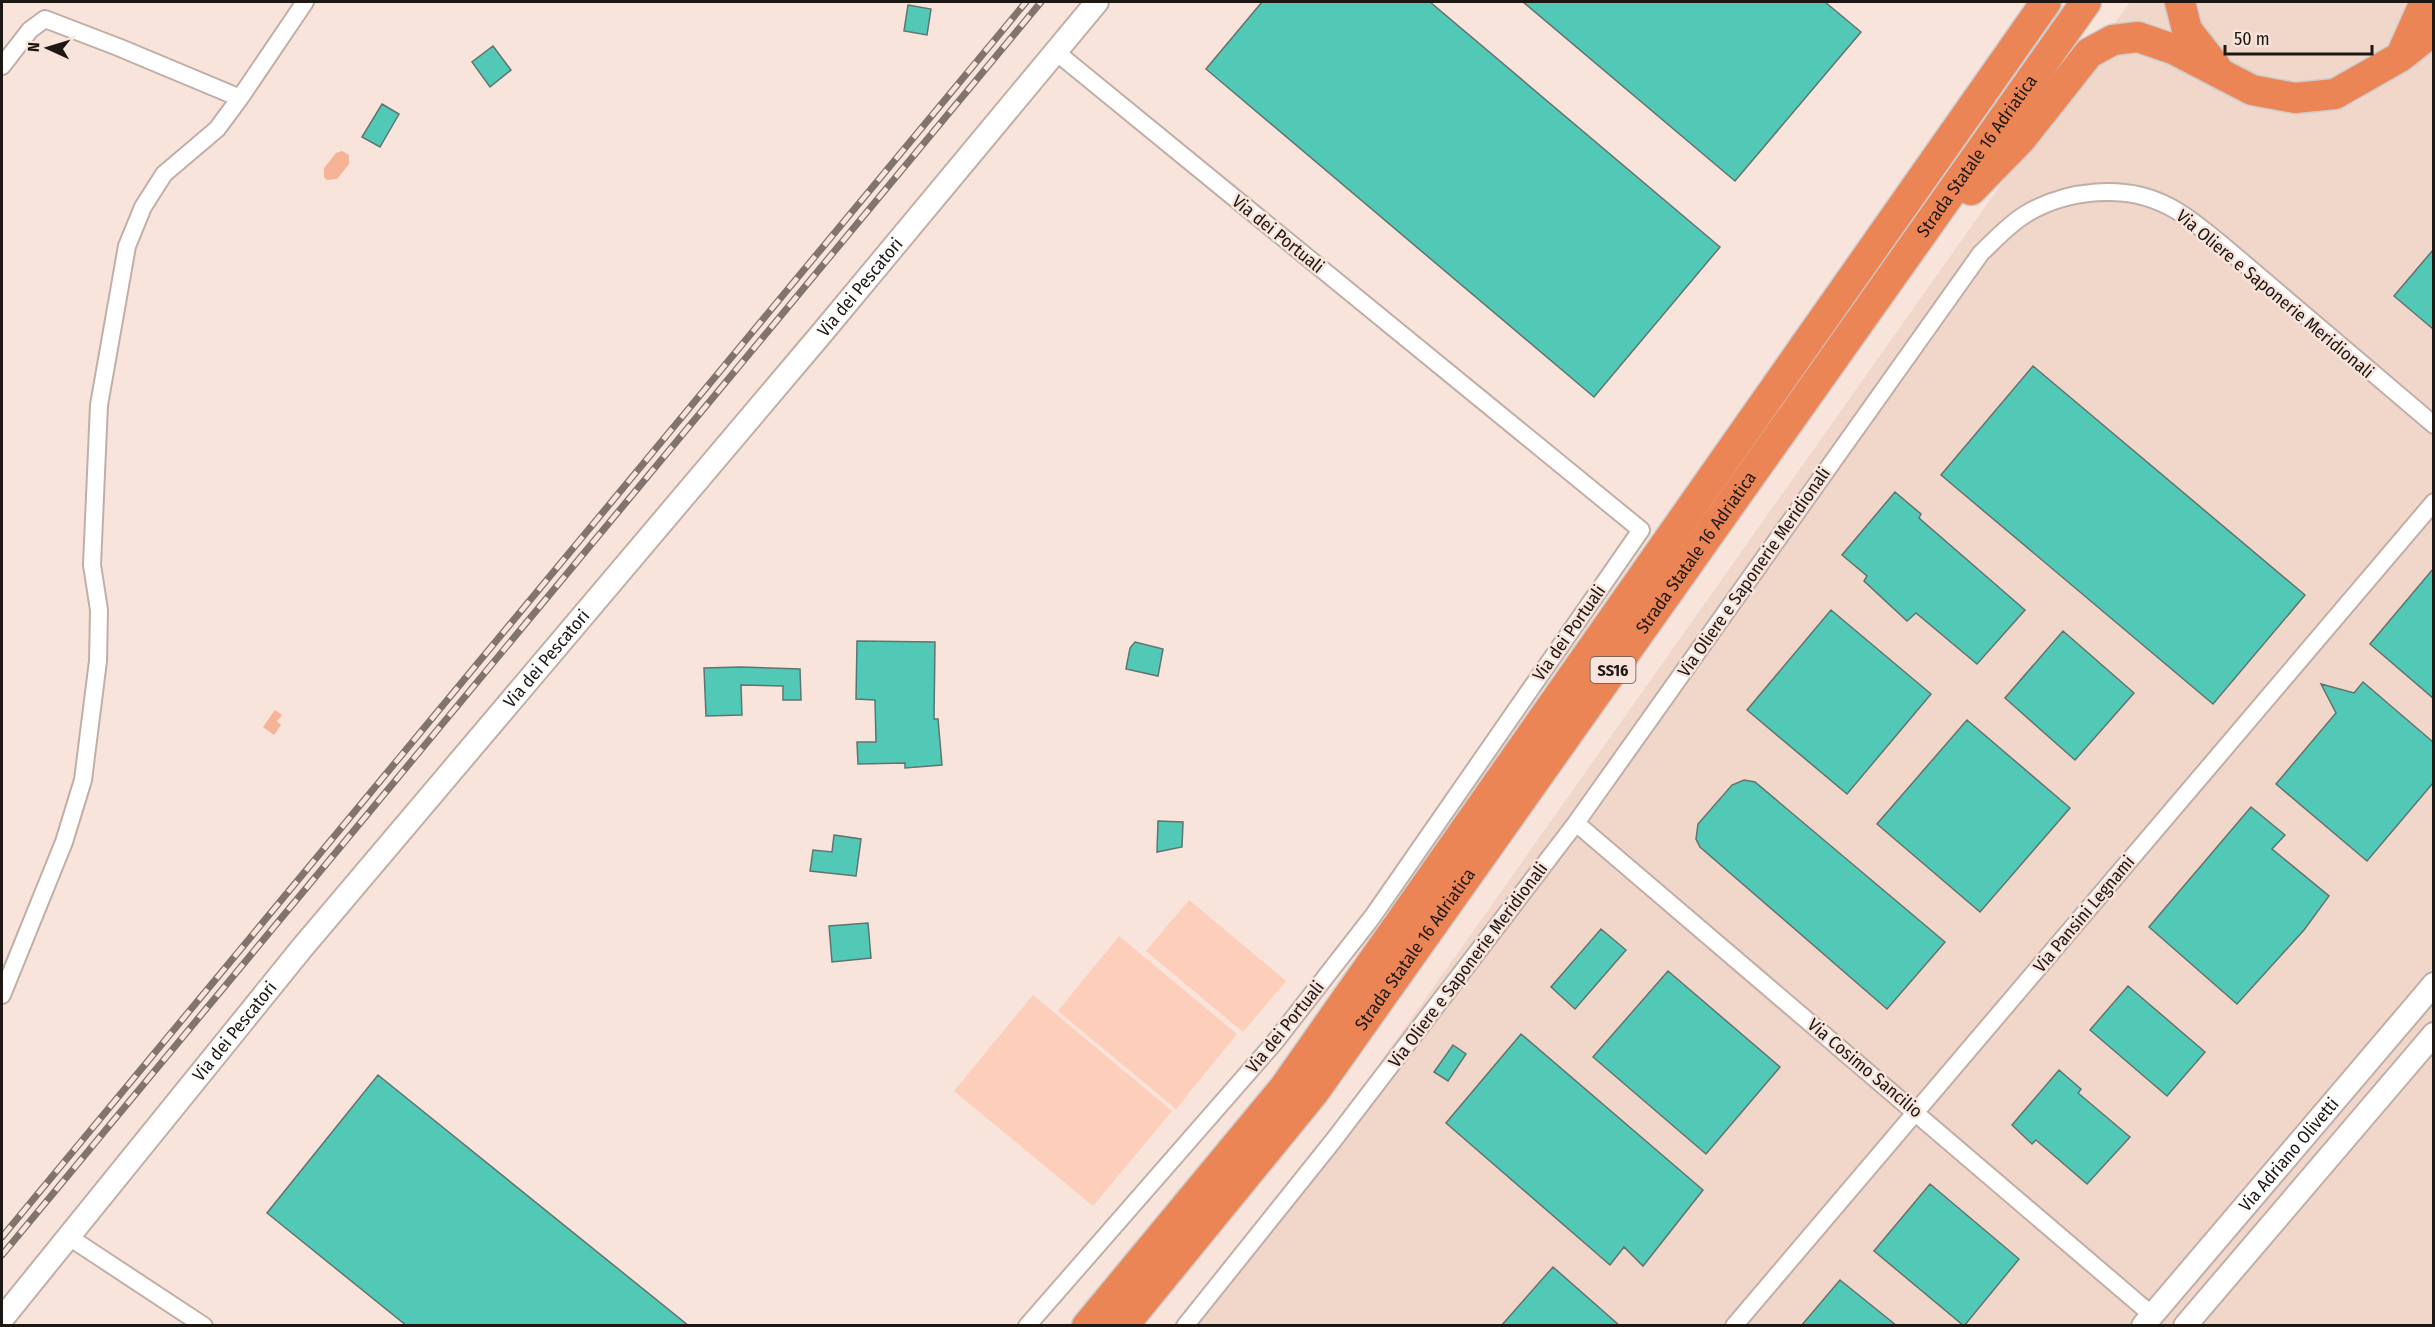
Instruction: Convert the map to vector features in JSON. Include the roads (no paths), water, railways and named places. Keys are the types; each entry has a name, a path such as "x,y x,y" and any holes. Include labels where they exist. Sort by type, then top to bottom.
{"highway":[{"path":"1996,74 2030,2"},
{"name":"Strada Statale 16 Adriatica","path":"1087,1326 1284,1088 1782,374 2046,2"},
{"name":"Strada Statale 16 Adriatica","path":"1123,1326 1314,1092 2086,2"},
{"path":"2180,2 2187,30 2222,74"},
{"path":"2400,57 2425,2"},
{"path":"1909,254 2021,139 2090,53 2113,40 2138,37 2173,49 2252,90 2295,98 2335,94 2400,57 2433,30"}],"street":[{"path":"2,995 64,842 83,780 98,662 99,610 92,565 99,405 127,246 143,207 164,174 217,129 306,2"},
{"name":"Via dei Pescatori","path":"2,1319 302,948 1097,2"},
{"path":"2,66 30,30 45,19 118,46 240,98"},
{"name":"Via dei Portuali","path":"1027,1326 1274,1044 1373,916 1641,530 1056,52"},
{"name":"Via Oliere e Saponerie Meridionali","path":"1185,1326 1333,1141 1576,823 1981,254 2005,230 2026,214 2054,200 2078,194 2103,192 2133,195 2165,204 2187,217 2433,425"},
{"name":"Via Pansini Legnami","path":"1734,1326 2433,502"},
{"name":"Via Cosimo Sancilio","path":"1576,823 1916,1112 2148,1320"},
{"name":"Via Adriano Olivetti","path":"2148,1320 2433,984"},
{"name":"Via Adriano Olivetti","path":"2185,1326 2433,1034"},
{"path":"69,1237 204,1326"}],"railway":[{"path":"2,1237 1026,2"},
{"path":"2,1255 1041,2"}]}
